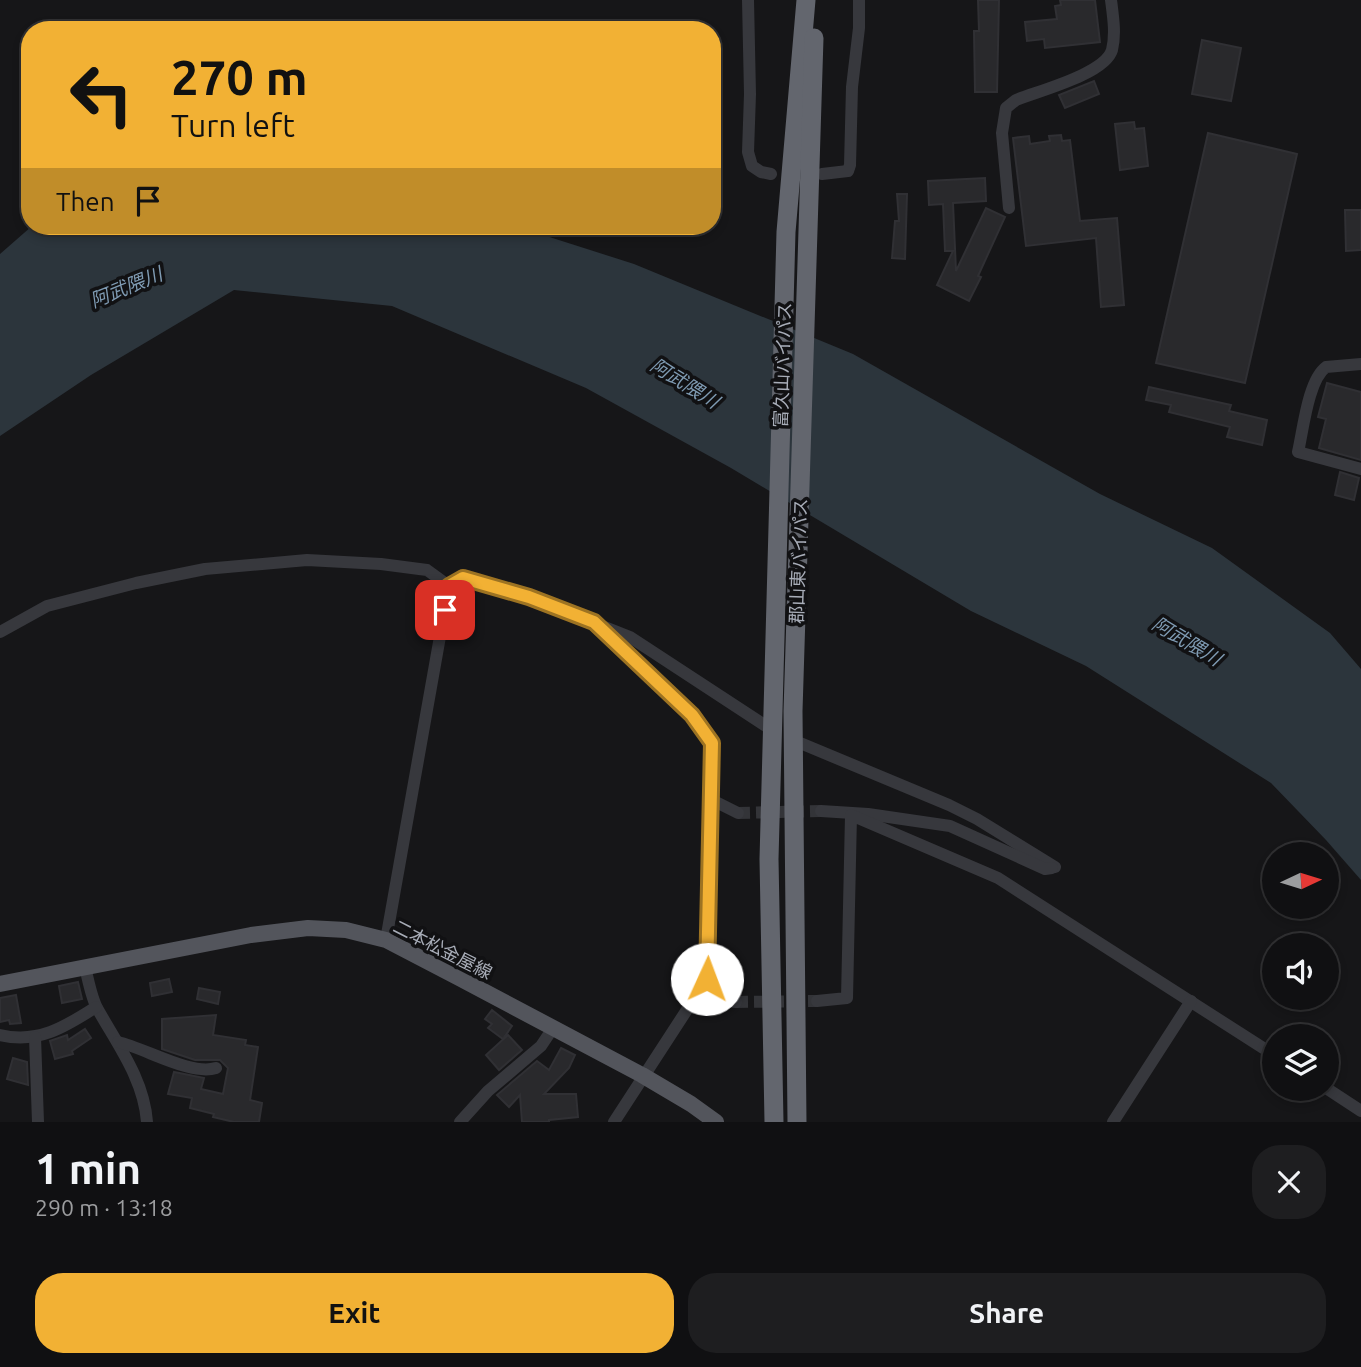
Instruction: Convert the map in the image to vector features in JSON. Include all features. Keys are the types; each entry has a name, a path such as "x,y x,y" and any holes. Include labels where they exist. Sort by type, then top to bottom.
{"highway":[{"name":"富久山バイパス","path":"772,730 785,254 806,0"},
{"name":"郡山東バイパス","path":"797,1122 793,711 816,0"},
{"path":"772,730 770,898 775,1122"}],"main road":[{"name":"二本松金屋線","path":"0,984 85,966 308,928 346,930 386,940 642,1075 716,1122"}],"street":[{"path":"748,0 748,152 752,166 771,174"},
{"path":"822,174 844,174 850,165 852,86 859,28 859,0"},
{"path":"1009,208 1002,132 1006,108 1016,100 1093,70 1107,60 1114,36 1111,0"},
{"path":"1361,364 1326,367 1321,370 1313,385 1298,452 1361,470"},
{"path":"0,632 47,606 136,583 205,569 307,560 381,564 426,570 449,586"},
{"path":"449,586 463,578 529,597 630,637 772,730"},
{"path":"386,940 449,586"},
{"path":"594,622 692,715 712,743 705,999 736,1002"},
{"path":"793,740 949,805 1055,867 1045,869 950,826 868,814 821,811"},
{"path":"712,800 738,813"},
{"path":"817,1000 846,998 851,815"},
{"path":"851,815 998,878 1262,1047"},
{"path":"85,966 96,1007 118,1042 141,1091 147,1122"},
{"path":"614,1122 642,1075 707,979"},
{"path":"1113,1122 1191,1001"},
{"path":"0,1035 12,1038 35,1037 61,1029 96,1007"},
{"path":"466,1120 488,1091 541,1046 553,1028"},
{"path":"35,1037 38,1122"},
{"path":"118,1042 194,1068 207,1071 216,1068"},
{"path":"1339,1097 1361,1111"}],"water":[{"name":"阿武隈川","path":"22,235 543,235 634,264 853,354 1100,494 1212,548 1330,633 1361,669 1361,880 1339,855 1339,842 1328,842 1271,783 1086,666 971,611 731,468 586,388 392,306 234,290 91,375 0,436 0,254"}],"building":[{"path":"978,0 999,0 997,92 975,92 974,31 979,31"},
{"path":"1060,0 1095,0 1100,42 1045,48 1044,39 1027,41 1025,22 1057,19 1055,6 1061,5"},
{"path":"1202,40 1241,48 1231,101 1192,94"},
{"path":"1094,81 1099,94 1065,108 1059,95"},
{"path":"1134,122 1135,129 1144,128 1148,166 1120,170 1115,124"},
{"path":"1208,133 1297,154 1245,383 1156,363"},
{"path":"1061,135 1062,141 1070,140 1080,221 1117,218 1124,305 1101,307 1096,238 1026,246 1013,138 1029,136 1030,144 1050,141 1049,136"},
{"path":"985,178 986,201 953,203 956,271 986,208 1005,217 969,301 937,285 953,251 945,251 943,204 929,205 928,181"},
{"path":"897,194 907,194 905,259 892,258 895,221 899,221"},
{"path":"1345,210 1361,210 1361,250 1346,251"},
{"path":"1327,383 1361,392 1361,460 1319,448 1326,419 1318,417"},
{"path":"1149,387 1231,405 1229,411 1267,420 1262,445 1227,437 1230,427 1169,412 1171,405 1146,400"},
{"path":"1340,472 1359,478 1354,500 1335,495"},
{"path":"169,979 172,992 152,996 150,983"},
{"path":"78,982 82,999 62,1003 59,986"},
{"path":"199,988 220,992 218,1004 197,999"},
{"path":"16,995 21,1023 10,1024 9,1020 0,1022 0,998"},
{"path":"492,1010 512,1026 503,1039 488,1028 492,1024 485,1019"},
{"path":"216,1015 213,1035 246,1040 245,1045 258,1047 250,1100 262,1103 259,1122 234,1122 213,1117 214,1114 190,1108 192,1098 168,1094 174,1072 204,1078 201,1089 223,1094 228,1068 220,1060 195,1060 162,1049 162,1019"},
{"path":"85,1029 91,1038 72,1051 73,1054 55,1059 50,1041 67,1035 68,1040"},
{"path":"508,1035 522,1050 499,1070 486,1055"},
{"path":"561,1048 575,1055 569,1068 544,1094 576,1094 578,1117 549,1122 522,1122 520,1095 509,1107 497,1095 537,1061 549,1070"},
{"path":"13,1058 27,1062 28,1085 7,1079"}],"tunnel":[{"path":"738,813 821,811"},
{"path":"736,1002 817,1001"}],"route":[{"path":"445,610 449,586 463,578 529,597 594,622 692,715 712,743 707,979"}]}
